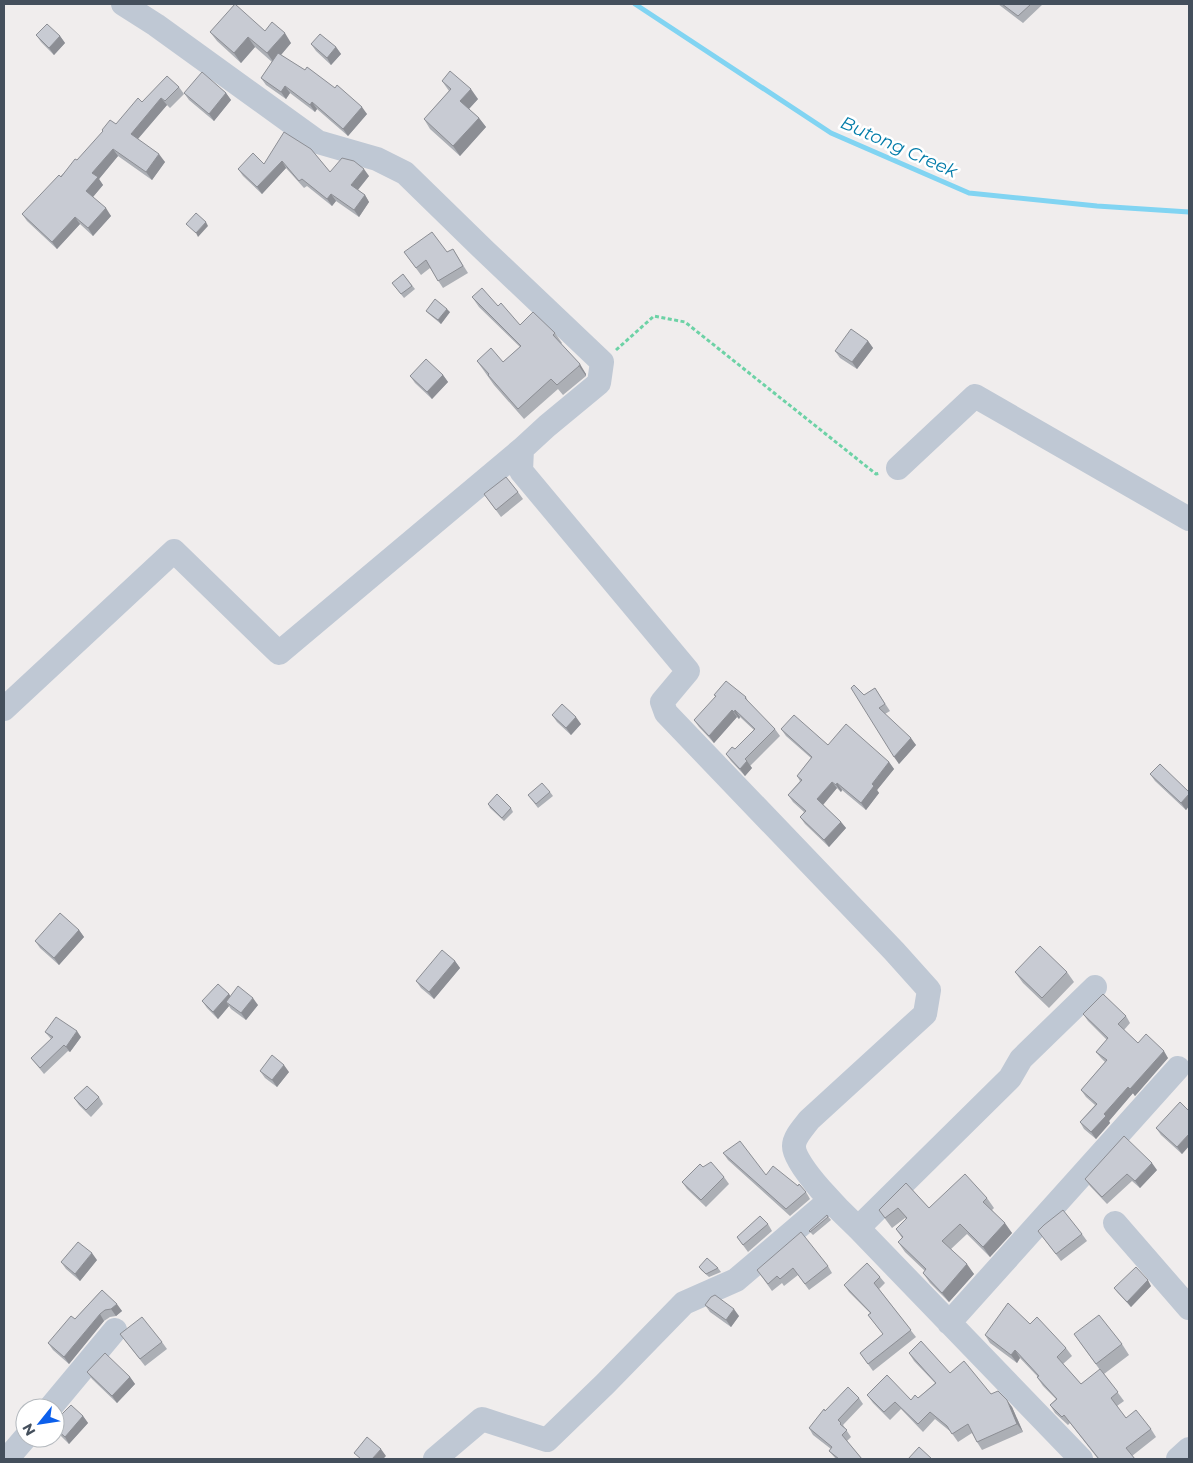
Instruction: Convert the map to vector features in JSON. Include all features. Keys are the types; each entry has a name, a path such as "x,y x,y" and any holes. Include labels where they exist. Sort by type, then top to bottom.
{"street":[{"path":"4,709 174,551 279,653 599,383 602,362 406,173 377,159 318,142 156,25 123,4"},
{"path":"898,468 975,396 1189,519"},
{"path":"522,449 521,471 688,671 662,702 666,713 929,990 925,1014 809,1120 794,1141 797,1158 829,1201 858,1228 1081,1459"},
{"path":"858,1228 1010,1078 1021,1059 1095,987"},
{"path":"949,1323 1178,1068"},
{"path":"435,1459 482,1419 547,1440 684,1303 736,1280 829,1201"},
{"path":"1116,1223 1189,1308"},
{"path":"58,1398 115,1330"},
{"path":"7,1459 16,1448"},
{"path":"1178,1459 1189,1450"}],"path":[{"path":"602,362 654,316 685,322 876,474 898,468"}],"building":[{"path":"235,4 265,31 272,22 285,33 267,53 248,37 234,53 210,32"},
{"path":"1002,4 1031,4 1018,16"},
{"path":"47,24 60,36 49,48 36,35"},
{"path":"320,34 336,47 327,58 311,44"},
{"path":"278,53 305,70 307,67 335,88 337,85 362,107 343,129 312,102 310,105 285,86 281,92 261,78"},
{"path":"450,71 471,89 460,101 479,118 453,146 424,119 451,89 442,81"},
{"path":"202,72 226,93 209,114 184,93"},
{"path":"167,76 179,87 165,101 161,98 131,134 159,154 146,172 113,149 92,173 98,177 86,191 106,208 88,228 75,217 52,242 22,214 59,175 61,177 75,159 77,160 103,131 110,120 116,124 138,98 142,102"},
{"path":"284,132 311,149 330,172 342,158 354,161 364,169 351,185 365,195 354,210 331,194 327,199 302,179 299,181 282,161 257,187 238,169 253,153 264,164"},
{"path":"196,213 206,222 196,233 186,224"},
{"path":"432,232 447,252 453,249 463,266 438,281 426,260 416,268 404,252"},
{"path":"403,274 412,286 401,294 392,283"},
{"path":"482,288 498,306 501,303 520,325 533,312 555,333 553,335 580,364 557,385 551,379 518,409 477,361 491,348 503,362 521,346 472,297"},
{"path":"435,299 447,309 438,320 426,311"},
{"path":"851,329 868,341 852,362 835,351"},
{"path":"426,359 443,375 427,392 410,376"},
{"path":"506,477 518,492 496,510 484,494"},
{"path":"726,681 746,697 775,729 745,759 747,761 740,769 726,754 732,747 735,749 755,729 735,710 734,712 732,710 709,736 694,720 716,696 714,695"},
{"path":"854,685 864,695 875,688 885,704 879,708 911,738 894,757 851,688"},
{"path":"562,704 576,717 566,728 552,715"},
{"path":"794,715 828,745 846,724 889,762 872,784 874,786 861,803 837,783 836,785 832,782 817,799 841,822 824,840 800,817 806,811 788,795 802,780 797,776 812,757 781,729"},
{"path":"1160,764 1189,792 1181,803 1150,774"},
{"path":"542,783 550,792 536,804 528,795"},
{"path":"497,794 511,808 502,818 488,804"},
{"path":"60,913 79,930 54,958 35,941"},
{"path":"1040,946 1067,972 1042,998 1015,972"},
{"path":"442,950 455,961 429,992 416,981"},
{"path":"218,984 229,994 213,1012 202,1001"},
{"path":"238,986 253,998 241,1013 226,1002"},
{"path":"1103,994 1126,1016 1118,1024 1138,1043 1146,1034 1164,1051 1130,1089 1128,1087 1091,1132 1080,1122 1097,1104 1081,1090 1107,1060 1096,1052 1108,1038 1083,1014"},
{"path":"56,1017 77,1031 66,1047 64,1045 40,1068 31,1058 53,1037 45,1032"},
{"path":"272,1055 284,1065 272,1080 260,1071"},
{"path":"87,1086 99,1097 86,1110 74,1098"},
{"path":"1180,1102 1189,1111 1189,1134 1177,1147 1156,1128"},
{"path":"1124,1136 1152,1163 1135,1181 1127,1174 1102,1197 1085,1179"},
{"path":"740,1141 766,1175 773,1166 798,1186 799,1184 806,1192 786,1209 723,1153"},
{"path":"711,1162 724,1177 701,1200 682,1182 700,1164 703,1167"},
{"path":"965,1174 987,1198 983,1202 1005,1223 983,1247 960,1224 942,1241 967,1264 942,1293 923,1273 926,1269 898,1242 903,1237 896,1229 907,1218 898,1208 885,1218 879,1210 906,1183 929,1208"},
{"path":"1063,1210 1082,1234 1056,1254 1038,1231"},
{"path":"827,1215 828,1217 809,1231"},
{"path":"760,1216 768,1224 743,1245 737,1237"},
{"path":"801,1232 828,1266 805,1284 793,1268 780,1279 777,1276 768,1284 757,1270"},
{"path":"78,1242 92,1253 75,1274 61,1262"},
{"path":"707,1258 718,1268 706,1274 699,1267"},
{"path":"867,1263 880,1277 874,1283 911,1330 868,1364 860,1353 883,1334 868,1315 871,1313 844,1285"},
{"path":"1136,1267 1148,1280 1127,1302 1114,1288"},
{"path":"102,1290 117,1304 100,1314 64,1357 48,1343 71,1316 75,1319"},
{"path":"715,1295 734,1309 726,1320 705,1305"},
{"path":"1008,1303 1030,1324 1037,1317 1066,1348 1057,1357 1081,1384 1100,1369 1118,1392 1111,1398 1126,1418 1136,1410 1151,1429 1126,1448 1135,1459 1099,1459 1064,1415 1062,1417 1050,1405 1057,1399 1037,1377 1039,1376 1015,1350 1011,1355 985,1335"},
{"path":"1099,1315 1122,1344 1096,1364 1074,1334"},
{"path":"142,1317 162,1342 140,1359 120,1334"},
{"path":"921,1341 950,1373 964,1361 991,1394 998,1391 1007,1400 1017,1424 977,1442 968,1424 952,1434 947,1426 930,1412 918,1424 895,1402 884,1412 867,1395 887,1375 911,1400 915,1395 918,1398 936,1383 909,1353"},
{"path":"105,1353 130,1377 112,1396 87,1372"},
{"path":"848,1387 859,1398 838,1420 847,1430 842,1435 862,1459 839,1459 829,1451 832,1447 809,1428 824,1409 825,1411"},
{"path":"71,1405 83,1416 65,1437 65,1411"},
{"path":"367,1437 381,1449 372,1459 361,1459 354,1453"},
{"path":"919,1447 932,1459 908,1459"}],"waterway":[{"name":"Butong Creek","path":"635,4 831,133 969,193 1097,206 1189,212"}]}
